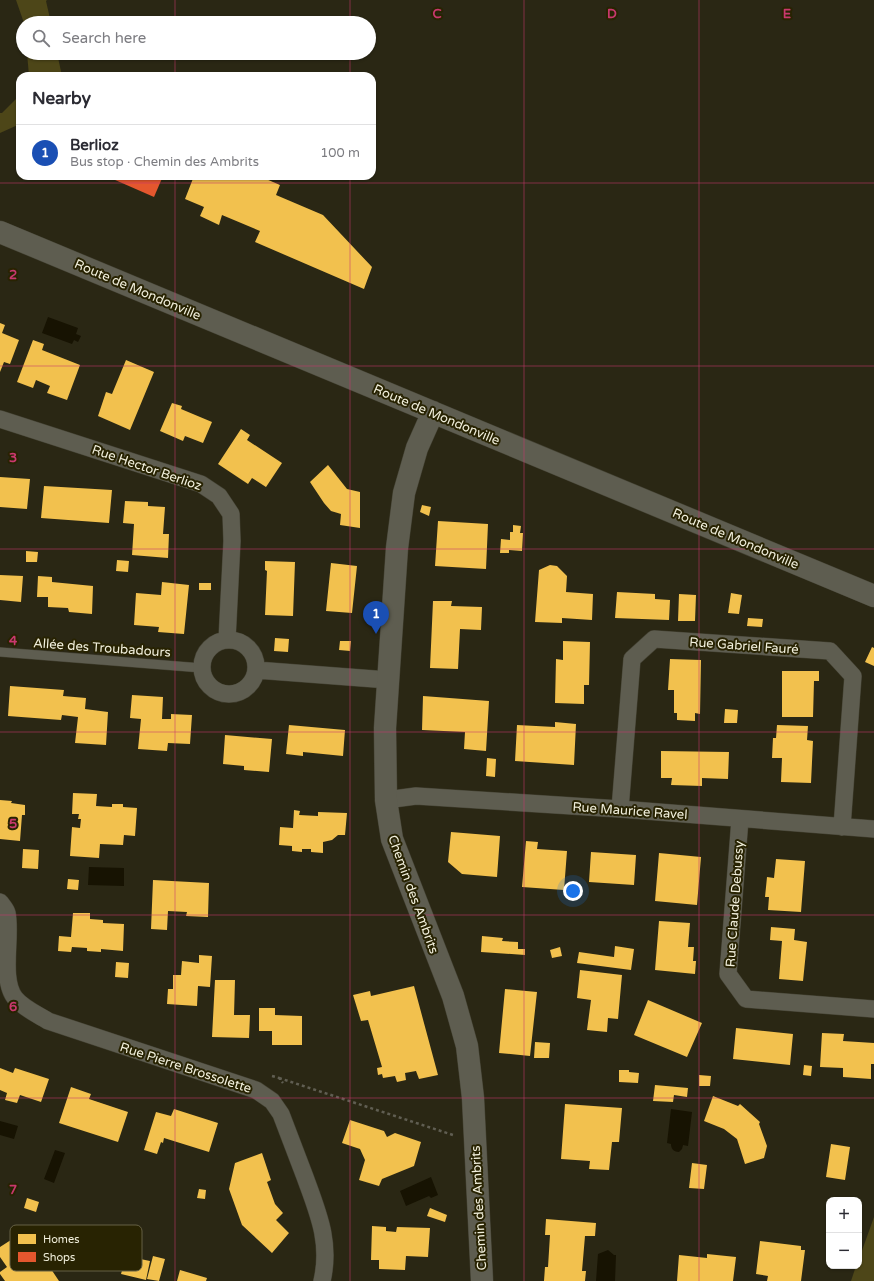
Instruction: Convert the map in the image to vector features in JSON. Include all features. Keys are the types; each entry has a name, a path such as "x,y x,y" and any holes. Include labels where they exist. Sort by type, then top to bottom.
{"main road":[{"name":"Route de Mondonville","path":"0,232 874,596"},
{"name":"Chemin des Ambrits","path":"433,412 417,448 404,493 397,548 385,728 386,800 392,839 453,996 467,1046 473,1098 482,1281"}],"street":[{"name":"Rue Hector Berlioz","path":"0,419 202,484 219,496 231,514 232,541 227,640"},
{"name":"Rue Gabriel Fauré","path":"620,809 632,659 654,639 830,651 853,676 842,827"},
{"path":"227,640 240,642 248,647 254,655 256,670 251,683 244,689 236,693 227,694 217,692 204,679 202,660 206,651 213,645 227,640"},
{"path":"256,670 388,680"},
{"name":"Rue Maurice Ravel","path":"386,800 416,796 620,809 874,829"},
{"name":"Rue Claude Debussy","path":"740,818 728,974 746,999 874,1009"},
{"name":"Rue Pierre Brossolette","path":"0,902 6,911 8,928 8,981 15,997 29,1010 48,1021 256,1090 272,1101 281,1114 321,1219 325,1243 325,1266 322,1281"}],"lane":[{"name":"Allée des Troubadours","path":"0,652 202,668"}],"path":[{"path":"279,1078 475,1142"}],"shaded area":[{"path":"16,0 47,0 49,16 22,16"},
{"path":"28,60 59,60 61,72 29,72"},
{"path":"16,99 16,126 0,133 0,113 2,113"},
{"path":"48,317 78,328 76,334 81,336 78,342 74,340 72,344 42,333"},
{"path":"89,867 124,868 124,886 88,885"},
{"path":"671,1109 692,1112 688,1146 683,1145 679,1152 674,1151 671,1144 667,1143"},
{"path":"0,1121 18,1126 14,1139 0,1135"},
{"path":"55,1150 65,1153 54,1183 44,1179"},
{"path":"431,1177 438,1195 431,1198 429,1196 406,1206 400,1191"},
{"path":"874,1217 874,1281 851,1281 855,1269 862,1269 862,1251"},
{"path":"608,1250 616,1255 615,1281 596,1281 598,1254"}],"building: Homes":[{"path":"192,180 268,180 280,185 276,195 323,215 372,267 364,289 255,242 260,231 222,215 219,225 200,216 204,207 185,199"},
{"path":"0,323 5,325 2,333 19,340 10,364 4,362 0,372"},
{"path":"33,340 44,344 42,350 80,365 67,400 47,393 50,386 36,380 33,388 17,382"},
{"path":"126,360 154,372 130,430 98,416 106,392 112,394"},
{"path":"172,403 182,406 181,409 212,422 203,443 185,436 183,441 160,431"},
{"path":"241,429 250,435 247,440 282,463 266,487 252,478 248,484 218,464"},
{"path":"328,465 347,489 360,492 360,528 340,525 341,514 331,511 310,482"},
{"path":"0,477 30,479 27,509 0,507"},
{"path":"44,486 112,490 109,523 41,518"},
{"path":"125,501 148,502 148,506 165,507 163,534 169,534 168,558 132,555 134,524 123,523"},
{"path":"422,505 431,507 429,516 420,512"},
{"path":"438,521 488,524 486,569 435,566"},
{"path":"513,525 521,526 520,533 523,533 522,551 509,550 509,553 500,553 501,539 510,540 510,532 513,532"},
{"path":"26,551 38,552 37,562 26,562"},
{"path":"117,560 129,561 128,572 116,571"},
{"path":"265,561 295,562 293,616 265,615 267,571 265,570"},
{"path":"331,563 357,566 352,613 326,611"},
{"path":"550,565 557,566 567,576 566,592 593,594 592,620 562,618 562,623 535,622 539,570"},
{"path":"0,575 23,576 21,602 0,600"},
{"path":"38,576 52,577 52,582 93,586 92,614 69,612 68,608 48,607 48,597 37,597"},
{"path":"162,582 189,585 184,634 158,632 159,627 134,625 136,593 161,595"},
{"path":"199,583 211,583 211,590 199,590"},
{"path":"617,592 655,594 655,599 670,600 669,620 615,618"},
{"path":"731,593 742,595 739,614 728,613"},
{"path":"679,594 696,595 695,621 678,621"},
{"path":"433,601 452,601 451,606 482,607 481,630 460,629 458,669 430,668"},
{"path":"748,618 763,619 762,627 747,626"},
{"path":"275,638 289,639 288,652 274,651"},
{"path":"340,641 351,641 350,651 339,650"},
{"path":"563,641 590,642 589,685 584,685 584,704 555,703 556,659 563,660"},
{"path":"872,647 874,648 874,666 865,662"},
{"path":"670,659 701,660 700,714 695,713 695,721 677,720 677,713 674,713 674,690 668,690"},
{"path":"782,671 819,671 819,681 814,681 813,717 782,717"},
{"path":"10,686 64,690 63,696 86,698 85,709 108,712 106,745 75,743 78,717 62,715 61,720 8,716"},
{"path":"132,695 163,697 162,719 171,719 171,714 192,715 190,744 168,743 167,751 138,749 141,719 130,718"},
{"path":"423,696 489,701 486,751 464,749 465,732 422,730"},
{"path":"725,709 738,710 737,723 724,723"},
{"path":"555,722 576,724 574,765 515,761 517,725 555,727"},
{"path":"289,725 345,730 343,756 303,752 303,756 286,754"},
{"path":"777,725 808,726 807,740 813,741 811,783 781,782 782,758 772,758 773,738 776,738"},
{"path":"225,735 272,739 269,772 244,770 244,766 223,764"},
{"path":"661,751 729,752 728,779 702,778 702,786 671,785 672,778 661,778"},
{"path":"487,758 496,759 495,777 486,776"},
{"path":"73,793 97,794 96,806 112,807 112,804 123,804 123,807 137,808 135,836 124,835 123,845 100,844 99,858 70,856 72,827 80,828 81,819 78,819 79,814 72,814"},
{"path":"0,800 12,801 11,803 25,805 25,815 22,815 20,841 0,839"},
{"path":"294,810 300,811 299,815 318,816 318,812 347,813 345,835 338,835 332,840 323,842 323,853 311,852 311,849 302,849 302,852 292,851 292,846 279,845 280,827 293,828"},
{"path":"451,832 500,836 497,877 462,874 448,862"},
{"path":"526,841 538,842 537,849 567,851 564,890 522,887"},
{"path":"23,849 39,850 38,869 22,868"},
{"path":"591,852 636,855 634,885 589,882"},
{"path":"659,853 701,857 697,905 655,901"},
{"path":"776,859 805,861 801,912 768,910 769,897 765,897 767,877 774,878"},
{"path":"68,879 79,880 78,890 67,889"},
{"path":"153,880 209,883 208,917 186,916 187,912 168,911 167,930 151,929"},
{"path":"73,913 90,913 90,919 103,920 103,923 124,924 123,951 101,949 101,952 87,951 87,948 72,947 71,952 58,951 59,936 71,937"},
{"path":"659,921 690,923 688,947 694,947 693,961 696,961 695,974 655,970"},
{"path":"771,927 795,929 794,940 807,942 803,981 779,979 782,941 770,940"},
{"path":"482,936 503,938 502,941 518,942 518,949 525,949 525,955 481,952"},
{"path":"615,946 634,949 631,970 577,963 579,952 614,957"},
{"path":"560,947 562,956 552,958 550,950"},
{"path":"199,955 212,956 210,987 198,986 197,1006 167,1004 168,989 173,989 173,975 181,975 182,961 199,963"},
{"path":"116,962 129,963 128,978 115,977"},
{"path":"580,970 622,975 618,1019 608,1018 607,1032 587,1030 591,1000 577,998"},
{"path":"215,980 235,980 234,1015 250,1015 249,1038 212,1037"},
{"path":"414,986 438,1075 419,1079 416,1071 405,1073 406,1080 397,1082 395,1076 383,1078 382,1074 378,1075 377,1068 382,1067 368,1020 361,1021 353,995 370,991 371,996"},
{"path":"505,989 537,992 530,1056 499,1053"},
{"path":"648,1000 702,1023 687,1057 634,1035"},
{"path":"259,1008 275,1008 275,1015 302,1016 302,1045 272,1045 272,1031 259,1031"},
{"path":"736,1028 793,1034 790,1065 733,1059"},
{"path":"822,1033 844,1034 843,1041 874,1043 874,1064 871,1064 871,1079 843,1077 843,1068 820,1067"},
{"path":"535,1042 550,1043 549,1058 534,1058"},
{"path":"804,1065 812,1066 811,1076 803,1075"},
{"path":"0,1068 13,1073 15,1068 49,1079 41,1102 20,1095 17,1103 5,1100 7,1093 0,1090"},
{"path":"619,1070 629,1070 629,1072 639,1073 638,1083 619,1082"},
{"path":"699,1075 711,1076 710,1086 699,1086"},
{"path":"655,1085 688,1088 687,1097 674,1095 673,1102 653,1101"},
{"path":"71,1087 91,1094 89,1099 128,1112 118,1142 59,1123"},
{"path":"713,1096 738,1106 740,1104 760,1122 759,1124 767,1146 764,1158 745,1164 737,1139 724,1129 704,1121"},
{"path":"565,1104 622,1108 619,1142 612,1142 609,1170 589,1169 590,1161 561,1159"},
{"path":"174,1109 218,1123 209,1152 164,1138 157,1154 144,1150 156,1112 171,1116"},
{"path":"350,1120 384,1131 387,1137 395,1133 421,1142 414,1166 382,1179 379,1186 359,1180 365,1160 360,1149 342,1143"},
{"path":"831,1144 850,1147 845,1180 826,1177"},
{"path":"262,1153 271,1180 267,1182 275,1204 283,1213 276,1220 289,1233 272,1253 242,1225 229,1189 235,1163"},
{"path":"692,1163 707,1165 704,1189 689,1188"},
{"path":"199,1189 206,1190 205,1199 197,1198"},
{"path":"27,1198 39,1202 36,1212 24,1208"},
{"path":"430,1208 447,1215 445,1222 427,1216"},
{"path":"546,1219 596,1223 595,1236 585,1236 582,1271 586,1271 585,1281 544,1281 545,1267 548,1267 550,1235 545,1235"},
{"path":"372,1226 386,1227 386,1231 396,1232 397,1227 430,1228 428,1257 406,1256 405,1270 379,1269 379,1260 371,1260"},
{"path":"10,1241 10,1271 52,1271 59,1281 5,1281 0,1272 7,1267 0,1257 0,1247"},
{"path":"760,1241 801,1246 801,1250 805,1250 801,1281 767,1281 768,1276 756,1274"},
{"path":"707,1254 736,1257 733,1281 677,1281 679,1255 707,1258"},
{"path":"153,1256 165,1259 159,1281 147,1279"},
{"path":"142,1259 150,1261 146,1280 121,1274 122,1271 142,1271"},
{"path":"180,1270 207,1278 206,1281 177,1281"}],"building: Shops":[{"path":"115,180 161,180 154,197"}],"place":[{"name":"Berlioz","path":"376,634"}]}
